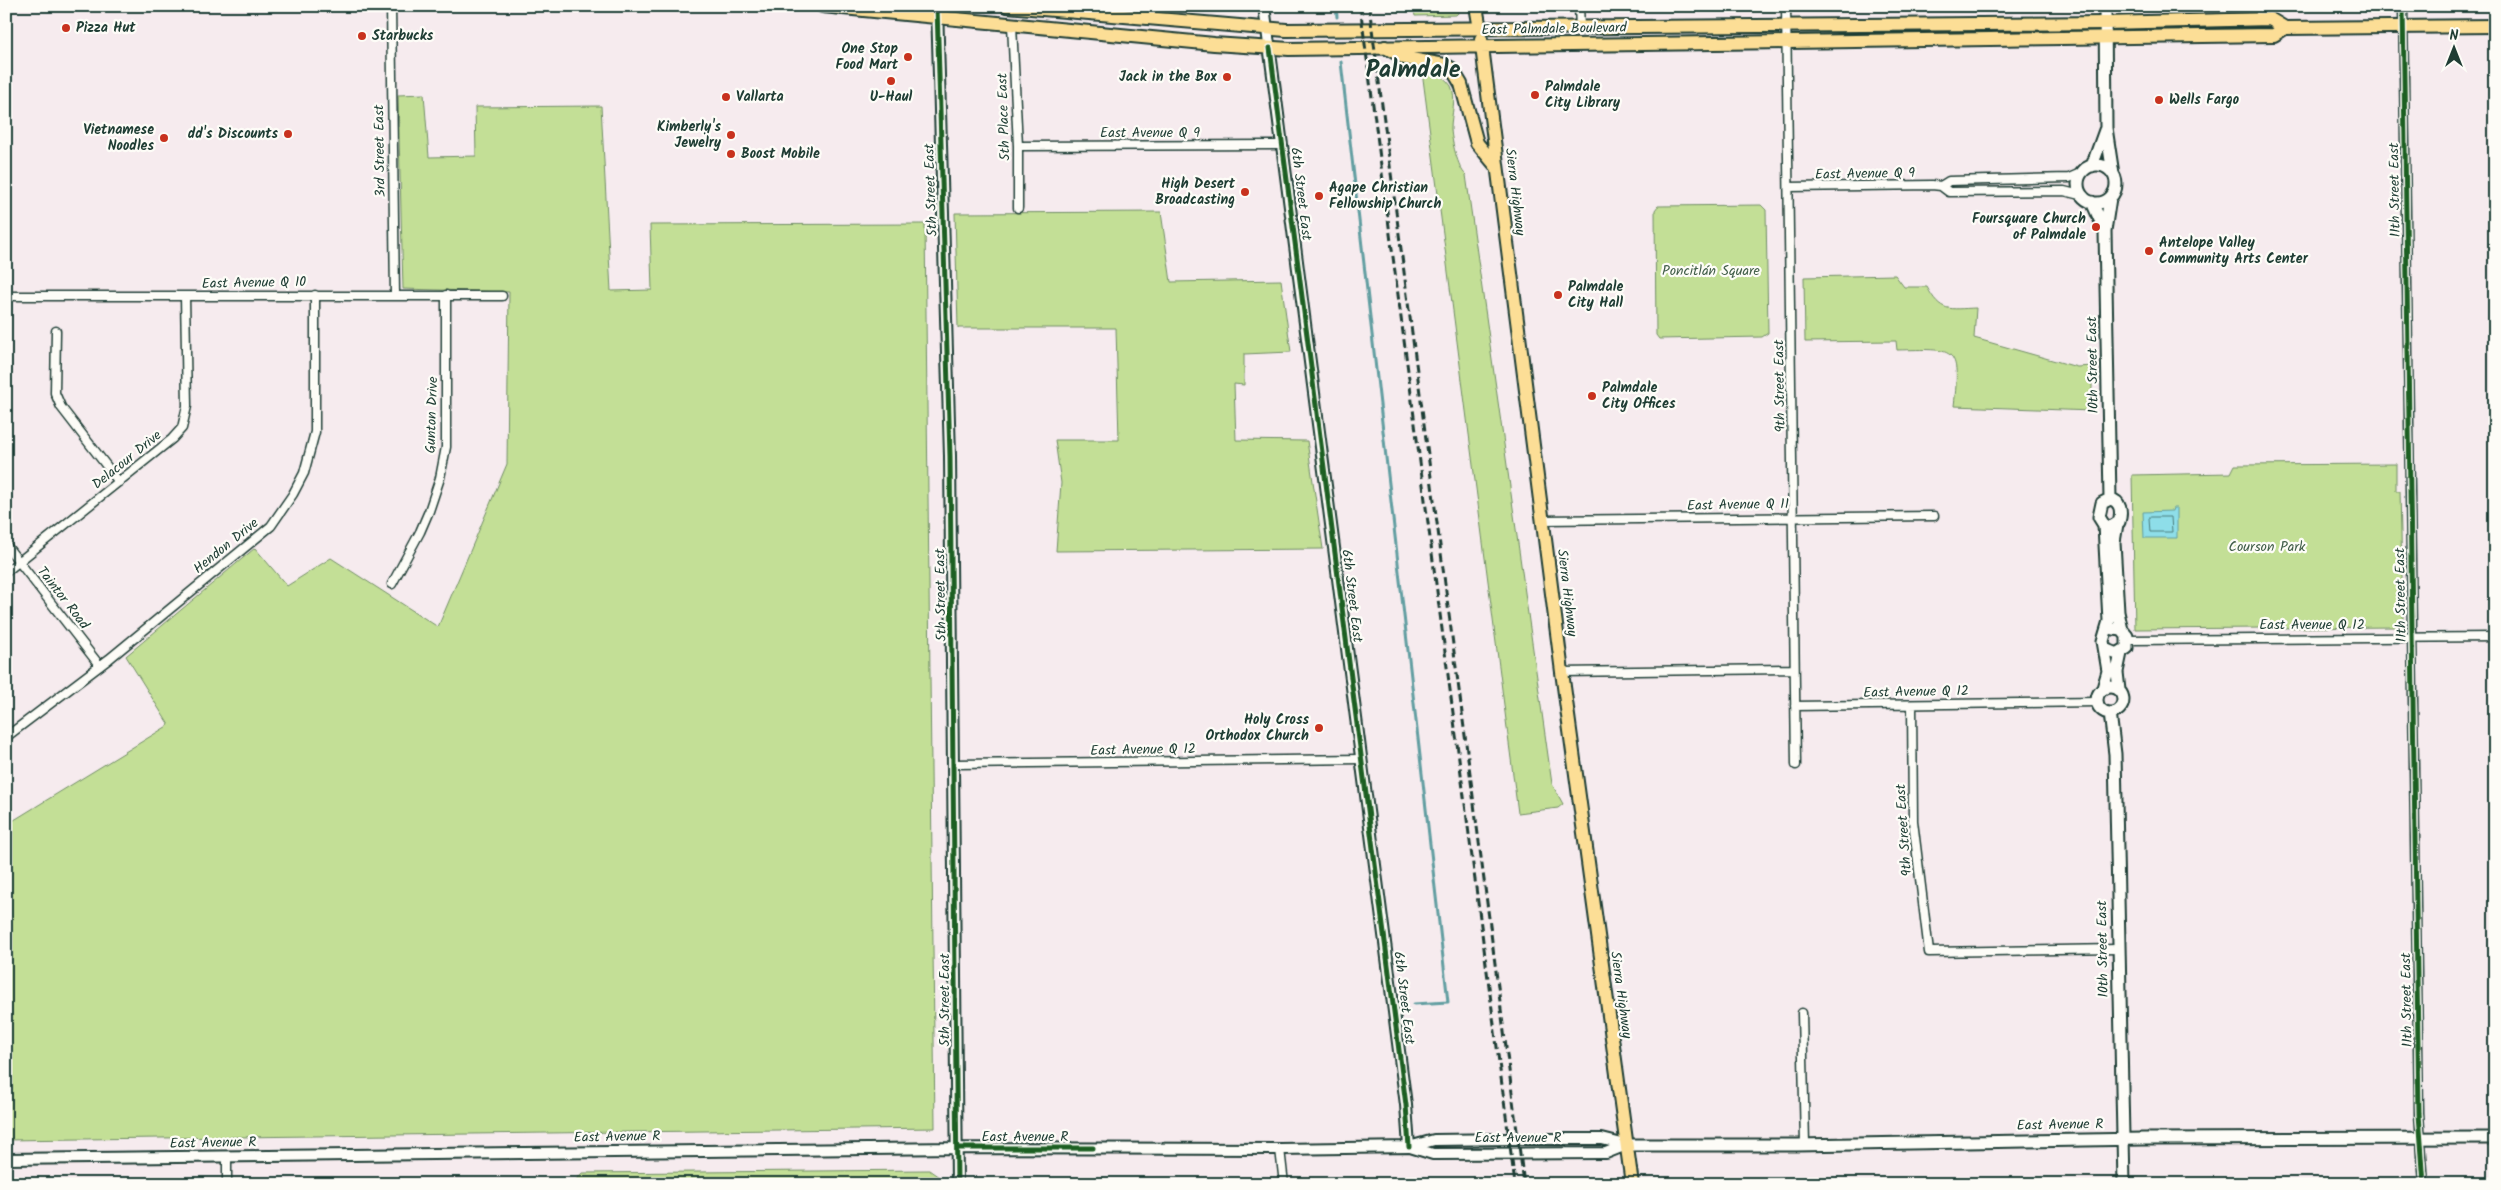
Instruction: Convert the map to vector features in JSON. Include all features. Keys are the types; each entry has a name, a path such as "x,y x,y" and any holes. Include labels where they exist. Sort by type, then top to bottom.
{"main road":[{"name":"East Palmdale Boulevard","path":"822,6 937,12 1012,25 1270,48 2274,35 2285,28 2495,26"},
{"name":"East Palmdale Boulevard","path":"1007,6 1267,29 1480,29 2105,23 2270,19 2285,28"},
{"name":"Sierra Highway","path":"1476,6 1562,672 1632,1184"},
{"path":"2105,6 2106,128 2116,187 2110,198 2098,203 2088,199 2078,183 2088,169 2106,128"},
{"path":"1385,47 1405,58 1445,65 1452,70 1461,84 1477,142 1496,167"},
{"path":"2088,169 2104,166 2114,174"},
{"name":"10th Street East","path":"2110,198 2105,231 2110,499"},
{"name":"10th Street East","path":"2088,199 2105,231"},
{"path":"2105,649 2112,654 2121,653 2127,648 2128,640 2122,630 2118,612 2114,542 2120,518 2120,507 2116,501 2110,499 2104,501 2100,506 2100,520 2104,525 2110,527 2117,524"},
{"path":"2104,525 2109,621 2103,641 2108,671 2103,688 2097,695 2097,702 2102,710 2110,713 2118,710 2123,702 2119,690 2117,672 2121,653"},
{"path":"2106,633 2114,629 2122,630"},
{"path":"2103,688 2111,686 2119,690"},
{"name":"10th Street East","path":"2110,713 2114,754 2124,1184"},
{"name":"East Avenue R","path":"1626,1145 2122,1139 2495,1138"}],"street":[{"name":"3rd Street East","path":"391,6 395,295"},
{"name":"6th Street East","path":"1264,6 1406,1105 1409,1147"},
{"path":"1579,6 1580,28"},
{"name":"9th Street East","path":"1786,6 1796,764"},
{"path":"2260,6 2260,20"},
{"name":"11th Street East","path":"2403,6 2421,1138 2424,1184"},
{"name":"5th Street East","path":"937,12 948,343 957,1184"},
{"name":"5th Place East","path":"1012,25 1018,146 1018,208"},
{"name":"East Avenue Q 9","path":"1018,146 1283,145"},
{"name":"East Avenue Q 9","path":"1789,187 1941,186 1949,181 2069,178 2088,169"},
{"name":"East Avenue Q 9","path":"1941,186 1949,192 2064,192 2088,199"},
{"name":"East Avenue Q 10","path":"6,296 315,294 502,296"},
{"name":"Hendon Drive","path":"6,737 100,666 271,526 304,473 315,432 315,294"},
{"name":"Gunton Drive","path":"392,584 429,511 440,478 446,447 446,295"},
{"name":"Delacour Drive","path":"6,572 120,482 172,439 182,428 187,406 185,296"},
{"path":"56,331 55,393 61,407 120,482"},
{"name":"East Avenue Q 11","path":"1542,520 1934,516"},
{"name":"Taintor Road","path":"6,545 100,666"},
{"name":"East Avenue Q 12","path":"2128,640 2495,637"},
{"path":"1562,672 1794,669"},
{"name":"East Avenue Q 12","path":"1795,706 2097,702"},
{"name":"9th Street East","path":"1912,705 1913,821 1929,952 2118,948"},
{"name":"East Avenue Q 12","path":"954,764 1362,759"},
{"path":"1802,1013 1805,1144"},
{"name":"East Avenue R","path":"6,1159 227,1158 957,1148 1280,1149 1409,1147 1434,1140 1509,1139 1602,1139 1626,1145"},
{"name":"East Avenue R","path":"1409,1147 1433,1154 1606,1153 1626,1145"},
{"path":"1280,1149 1284,1184"},
{"path":"227,1158 227,1184"}],"shaded area":[{"path":"389,1177 576,1180 576,1184 389,1184"}],"green space":[{"path":"1413,6 1458,6 1458,13 1456,15 1415,16"},
{"path":"1422,71 1437,72 1450,84 1453,91 1452,139 1455,153 1466,175 1552,784 1563,804 1558,808 1518,813"},
{"path":"424,94 429,157 476,156 475,107 601,106 611,291 652,290 650,225 925,224 935,1128 6,1140 6,825 169,725 126,656 255,548 287,586 331,558 438,627 507,464 509,292 403,289 398,95"},
{"name":"Poncitlán Square","path":"1761,205 1766,210 1768,333 1762,337 1659,339 1656,335 1655,210 1658,206"},
{"path":"1161,212 1171,282 1281,280 1291,352 1244,354 1244,385 1234,384 1236,440 1307,441 1323,549 1056,551 1061,483 1055,440 1119,440 1116,328 958,328 955,213"},
{"path":"1895,275 1904,287 1927,287 1937,301 1947,308 1976,308 1974,338 2077,367 2092,366 2092,411 1954,406 1956,371 1954,361 1950,355 1942,351 1897,350 1896,341 1805,342 1804,277"},
{"name":"Courson Park","path":"2396,464 2396,491 2400,491 2403,619 2397,627 2135,629 2132,475 2231,473 2235,465"},
{"path":"929,1170 939,1177 939,1184 576,1184 576,1180 582,1173"}],"water":[{"path":"2173,508 2177,508 2177,538 2144,538 2143,512 2172,511"}],"waterway":[{"path":"1336,6 1337,17"},
{"path":"1341,62 1448,1002 1414,1004"}],"railway":[{"path":"1360,6 1515,1184"},
{"path":"1369,6 1524,1184"}],"cycle path":[{"path":"937,6 950,456 957,1184"},
{"path":"2403,6 2419,1114 2424,1184"},
{"path":"1270,48 1406,1105 1409,1147"},
{"path":"957,1148 1093,1148"}],"place":[{"name":"Pizza Hut","path":"66,28"},
{"name":"Starbucks","path":"362,36"},
{"name":"One Stop Food Mart","path":"908,57"},
{"name":"Jack in the Box","path":"1227,77"},
{"name":"U-Haul","path":"891,81"},
{"name":"Palmdale City Library","path":"1535,95"},
{"name":"Vallarta","path":"726,97"},
{"name":"Wells Fargo","path":"2159,100"},
{"name":"dd's Discounts","path":"288,134"},
{"name":"Kimberly's Jewelry","path":"731,135"},
{"name":"Vietnamese Noodles","path":"164,138"},
{"name":"Boost Mobile","path":"731,154"},
{"name":"High Desert Broadcasting","path":"1245,192"},
{"name":"Agape Christian Fellowship Church","path":"1319,196"},
{"name":"Foursquare Church of Palmdale","path":"2096,227"},
{"name":"Antelope Valley Community Arts Center","path":"2149,251"},
{"name":"Palmdale City Hall","path":"1558,295"},
{"name":"Palmdale City Offices","path":"1592,396"},
{"name":"Holy Cross Orthodox Church","path":"1319,728"}],"district":[{"name":"Palmdale","path":"1413,70"}]}
